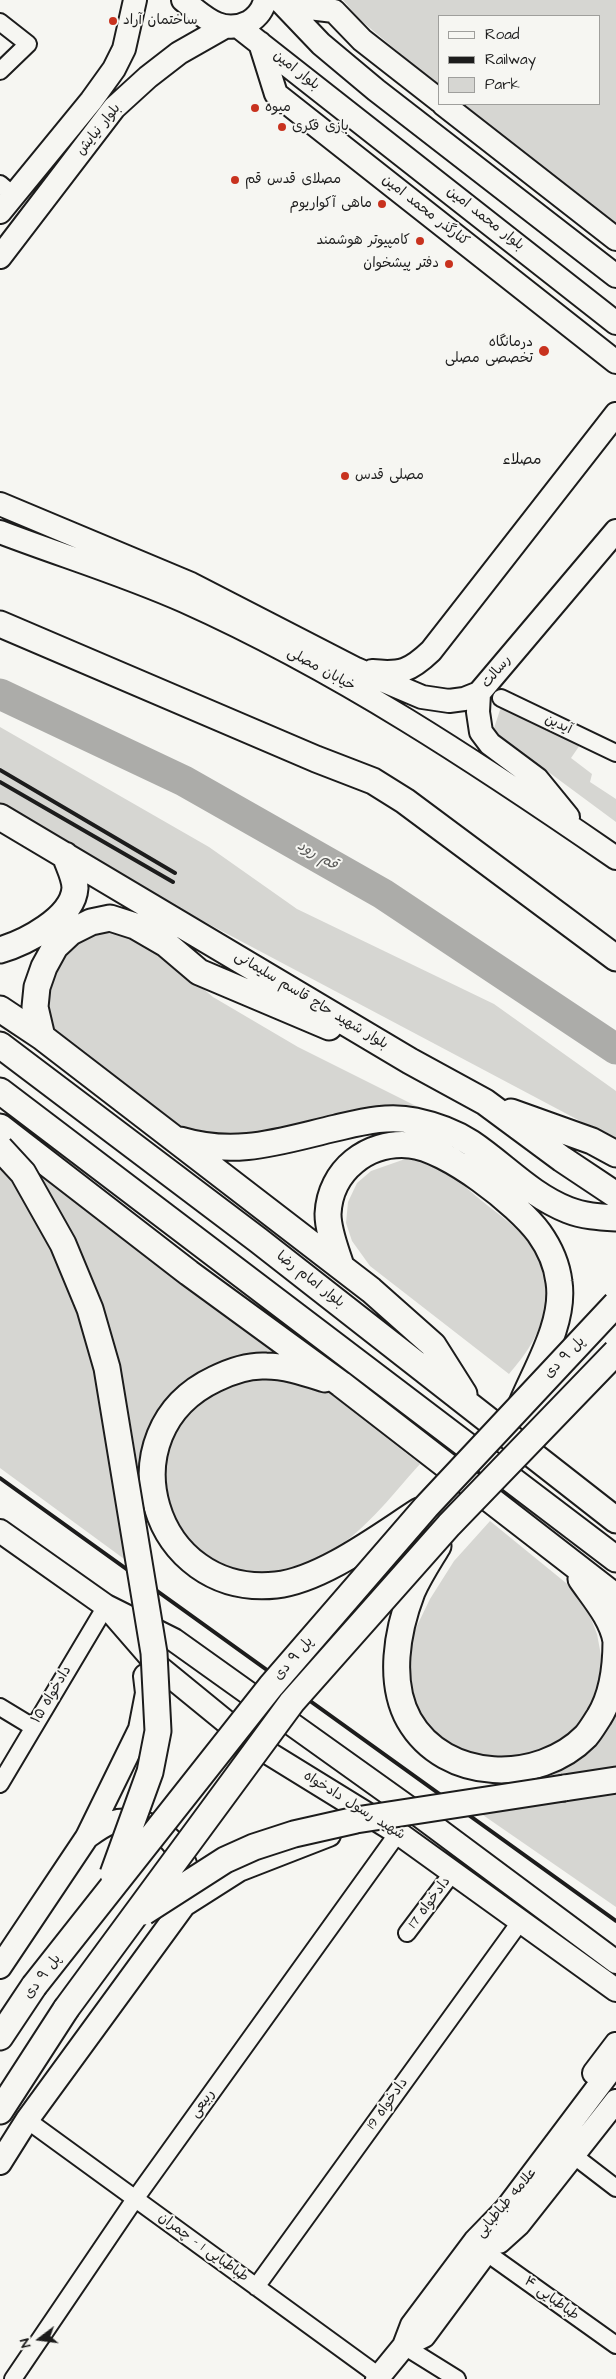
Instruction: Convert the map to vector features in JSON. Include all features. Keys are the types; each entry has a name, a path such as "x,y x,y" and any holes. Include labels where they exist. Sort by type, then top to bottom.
{"main road":[{"path":"0,624 316,759 374,781 405,801 616,958"},
{"name":"بلوار شهید حاج قاسم سلیمانی","path":"0,817 99,877 259,969 410,1061 485,1102 562,1159 616,1195"},
{"path":"0,950 22,944 44,930 60,916 72,899 75,889 65,855"},
{"path":"42,1037 35,1007 37,987 44,967 55,947 71,932 91,922 110,918 135,926 166,944 199,972 410,1061"},
{"path":"0,1009 42,1037 341,1266 433,1345 449,1367 470,1405"},
{"name":"بلوار امام رضا","path":"0,1045 258,1240 616,1520"},
{"path":"0,1091 616,1559"},
{"path":"485,1102 592,1141 616,1154"},
{"path":"169,1136 200,1146 234,1148 258,1146 364,1122 394,1118 414,1121 448,1131 471,1143 524,1185 567,1210 593,1217 616,1218"},
{"path":"0,1127 189,1273 341,1384 616,1597"},
{"path":"341,1266 332,1237 328,1215 338,1181 348,1166 365,1153 384,1146 411,1145 436,1152 456,1164 523,1215 539,1234 553,1260 559,1283 559,1310 550,1338 522,1403"},
{"path":"0,1148 23,1173 63,1244 90,1309 107,1368 154,1653 158,1731 150,1772 143,1797 103,1899"},
{"name":"پل ۹ دی","path":"0,2037 34,1986 271,1686 426,1507 616,1304"},
{"name":"پل ۹ دی","path":"0,2111 66,2009 292,1702 449,1525 616,1352"},
{"path":"341,1384 298,1370 267,1366 250,1367 228,1372 205,1384 183,1399 156,1444 151,1471 153,1494 159,1516 171,1538 187,1557 205,1571 230,1581 253,1585 277,1584 303,1578 344,1558 426,1507"},
{"path":"449,1525 412,1592 398,1646 396,1682 409,1720 433,1749 461,1764 510,1771 537,1766 567,1752 587,1735 604,1708 615,1678 616,1641 606,1615 569,1560"},
{"path":"132,1920 225,1860 254,1847 294,1834 356,1820 616,1780"}],"street":[{"name":"بلوار نیایش","path":"4,197 91,101 114,69 124,49 135,0"},
{"name":"بلوار امین","path":"183,0 210,21 231,27 260,43 354,115"},
{"name":"بلوار نیایش","path":"0,257 114,108 148,77 179,53 231,27 256,17 276,2"},
{"path":"276,2 330,6 362,40 438,99"},
{"path":"276,2 321,44 376,90 616,276"},
{"path":"0,22 28,44 0,71"},
{"name":"کنارگذر محمد امین","path":"260,43 276,94 616,362"},
{"path":"444,105 616,239"},
{"name":"بلوار محمد امین","path":"354,115 616,323"},
{"path":"356,669 395,674 415,666 431,651 616,414"},
{"name":"خیابان مصلی","path":"0,504 191,584 356,669 422,697 448,701 488,693"},
{"name":"خیابان مصلی","path":"0,532 183,601 274,645 420,727 616,858"},
{"name":"رسالت","path":"584,836 536,779 490,744 481,732 478,712 488,693 616,532"},
{"name":"آیدین","path":"488,693 615,752"},
{"name":"شهید رسول دادخواه","path":"0,1531 106,1606 174,1640 412,1810 616,1962"},
{"path":"0,1967 87,1837 140,1729 147,1693 144,1669 106,1606"},
{"name":"شهید رسول دادخواه","path":"106,1606 159,1667 252,1743 389,1827 616,1990"},
{"name":"دادخواه ۱۵","path":"0,1784 106,1606"},
{"path":"0,1707 33,1727"},
{"path":"87,1837 110,1823 138,1821 163,1832 181,1852 189,1878 184,1905"},
{"path":"0,2164 27,2120 184,1905 239,1870 321,1838 389,1827"},
{"name":"ربیعی","path":"13,2379 389,1827"},
{"name":"دادخواه 17","path":"407,1933 453,1872"},
{"path":"515,1918 524,1894"},
{"name":"دادخواه 19","path":"256,2286 515,1918"},
{"path":"484,2248 500,2194 616,2044"},
{"name":"علامه طباطبایی","path":"378,2377 404,2346 424,2336 484,2248 506,2208 616,2064"},
{"name":"علامه طباطبایی","path":"484,2248 512,2216 616,2085"},
{"path":"484,2248 519,2224 616,2101"},
{"name":"طباطبایی 1 - چمران","path":"27,2120 378,2377"},
{"path":"573,2155 616,2188"},
{"name":"طباطبایی ۴","path":"484,2248 616,2345"},
{"path":"404,2346 457,2379"}],"green space":[{"path":"343,0 616,0 616,233 461,105 601,105 601,15 438,15 438,85 358,18"},
{"path":"501,707 582,742 571,758 592,774 590,782 616,799 616,822 493,731"},
{"path":"0,727 209,847 297,909 494,1004 616,1091 616,1140 169,903 0,803"},
{"path":"106,926 130,934 161,954 213,997 298,1047 422,1109 389,1107 254,1139 189,1131 155,1111 59,1037 49,1020 45,983 74,940"},
{"path":"408,1158 422,1160 433,1165 463,1185 519,1232 530,1244 540,1261 546,1279 547,1296 545,1312 531,1345 509,1374 370,1266 352,1241 346,1223 348,1202 357,1183 371,1171"},
{"path":"27,1161 294,1358 237,1357 216,1363 197,1372 182,1384 159,1415 144,1452 139,1472 119,1363 102,1305 94,1283 64,1221"},
{"path":"0,1166 32,1210 57,1257 76,1305 91,1355 103,1407 131,1564 0,1468"},
{"path":"264,1375 299,1380 329,1393 420,1464 375,1515 350,1538 321,1557 305,1564 270,1573 252,1572 225,1564 202,1550 184,1532 173,1509 167,1485 167,1459 175,1434 190,1410 200,1401 231,1381"},
{"path":"490,1521 582,1596 597,1634 603,1666 595,1703 580,1727 530,1756 482,1757 455,1750 438,1738 420,1717 406,1670 412,1636 430,1599 454,1561"},
{"path":"616,1706 616,1766 583,1774 551,1777 549,1772"},
{"path":"616,1794 616,1907 480,1813"}],"waterway":[{"name":"قم رود","path":"0,694 184,781 383,894 616,1049"}],"railway":[{"path":"0,770 175,873"},
{"path":"0,782 173,882"},
{"path":"0,1478 616,1921"}],"place":[{"name":"ساختمان آراد","path":"113,21"},
{"name":"میوه","path":"255,108"},
{"name":"بازی فکری","path":"282,127"},
{"name":"مصلای قدس قم","path":"235,180"},
{"name":"ماهی آکواریوم","path":"382,204"},
{"name":"کامپیوتر هوشمند","path":"420,241"},
{"name":"دفتر پیشخوان","path":"449,264"},
{"name":"درمانگاه تخصصی مصلی","path":"544,351"},
{"name":"مصلی قدس","path":"345,476"}],"district":[{"name":"مصلاء","path":"522,461"}]}
